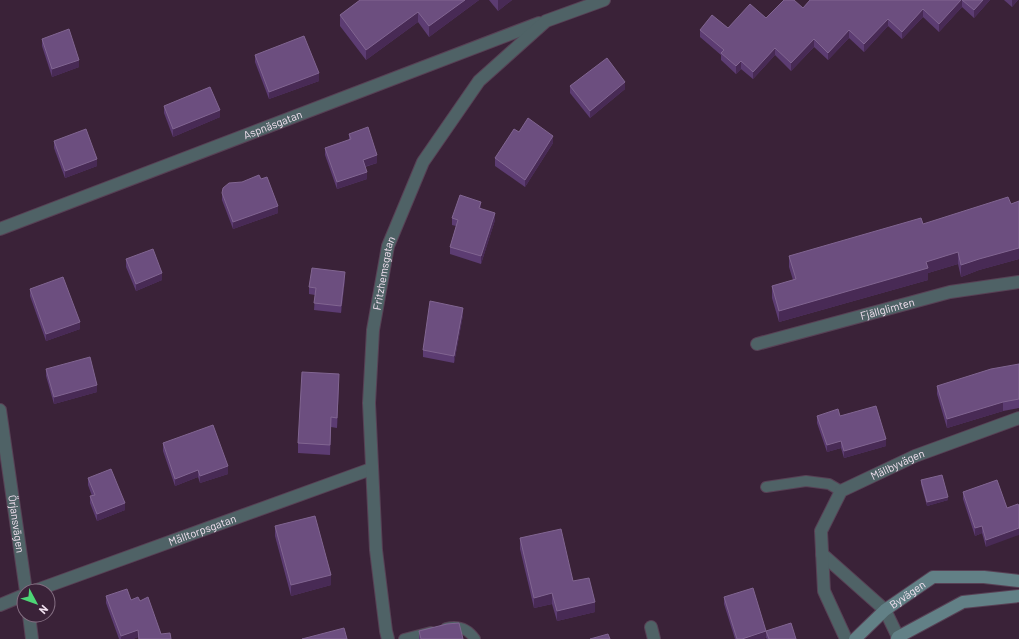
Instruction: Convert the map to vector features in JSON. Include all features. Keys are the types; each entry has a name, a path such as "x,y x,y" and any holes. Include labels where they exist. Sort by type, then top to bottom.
{"street":[{"name":"Fritzhemsgatan","path":"388,639 376,550 371,469 370,403 373,330 388,246 423,162 479,81 546,21 604,0"},
{"name":"Aspnäsgatan","path":"0,229 546,21"},
{"name":"Fjällglimten","path":"757,344 950,292 1019,282"},
{"name":"Örjansvägen","path":"0,410 25,583"},
{"name":"Mällbyvägen","path":"841,491 915,456 1019,418"},
{"name":"Mälltorpsgatan","path":"56,583 371,469"},
{"path":"841,491 821,531 824,591 846,639"},
{"path":"822,554 885,610 897,638 963,602 1019,596"},
{"name":"Byvägen","path":"855,639 885,610 933,577 984,577 1019,581"},
{"path":"0,605 16,598"},
{"path":"30,623 32,639"},
{"path":"651,626 654,639"}],"lane":[{"path":"766,487 806,481 829,484 841,491"},
{"path":"404,639 451,627 462,627 476,639"}],"building":[{"path":"360,0 465,0 429,26 418,12 366,50 340,15"},
{"path":"784,0 794,0 803,8 810,0 961,0 939,24 923,9 902,32 888,19 864,44 849,30 828,53 814,39 791,63 775,48 753,72 741,61 736,66 721,53 724,50 700,30 712,15 728,28 750,4 766,18"},
{"path":"962,0 983,0 974,10"},
{"path":"69,29 79,60 52,69 42,39"},
{"path":"304,36 319,73 269,92 255,55"},
{"path":"607,58 625,82 590,111 570,86"},
{"path":"210,87 220,110 173,129 164,106"},
{"path":"528,118 553,136 525,180 495,158 514,129 519,132"},
{"path":"368,127 377,155 363,160 367,172 337,182 325,148 351,139 349,134"},
{"path":"86,129 97,159 65,171 54,141"},
{"path":"259,175 261,179 267,177 278,206 233,222 222,193 223,188 229,183 242,182"},
{"path":"460,195 481,202 479,208 495,213 481,256 450,247 458,220 452,218"},
{"path":"1008,197 1011,204 1019,201 1019,248 961,265 958,252 926,262 928,268 779,311 772,286 796,279 789,256 921,218 923,224"},
{"path":"153,249 162,273 136,284 126,259"},
{"path":"312,268 345,272 341,306 314,303 316,288 309,287"},
{"path":"63,277 80,322 46,334 30,289"},
{"path":"430,301 463,308 454,356 423,350"},
{"path":"90,357 97,385 54,397 46,369"},
{"path":"1019,364 1019,399 1003,402 947,419 937,386 991,369"},
{"path":"302,372 339,374 337,418 331,417 330,445 298,443"},
{"path":"876,406 886,439 844,451 841,441 827,445 817,416 838,409 840,416"},
{"path":"213,425 228,466 200,476 198,470 175,479 163,443"},
{"path":"111,469 125,503 97,514 90,496 95,495 88,478"},
{"path":"942,475 948,497 927,502 921,480"},
{"path":"997,480 1007,508 1018,504 1019,506 1019,528 986,540 982,526 975,528 963,492"},
{"path":"315,516 331,575 291,585 275,526"},
{"path":"561,529 573,581 589,578 595,602 557,611 552,593 534,598 520,538"},
{"path":"753,588 766,631 742,639 737,639 724,597"},
{"path":"127,589 131,600 138,597 140,601 148,597 161,634 170,633 171,639 139,639 138,630 121,636 106,596"},
{"path":"459,623 463,639 421,639 419,631 447,624"},
{"path":"791,623 796,639 769,639 766,631"},
{"path":"344,628 347,639 302,639"},
{"path":"608,634 610,639 590,639"}]}
